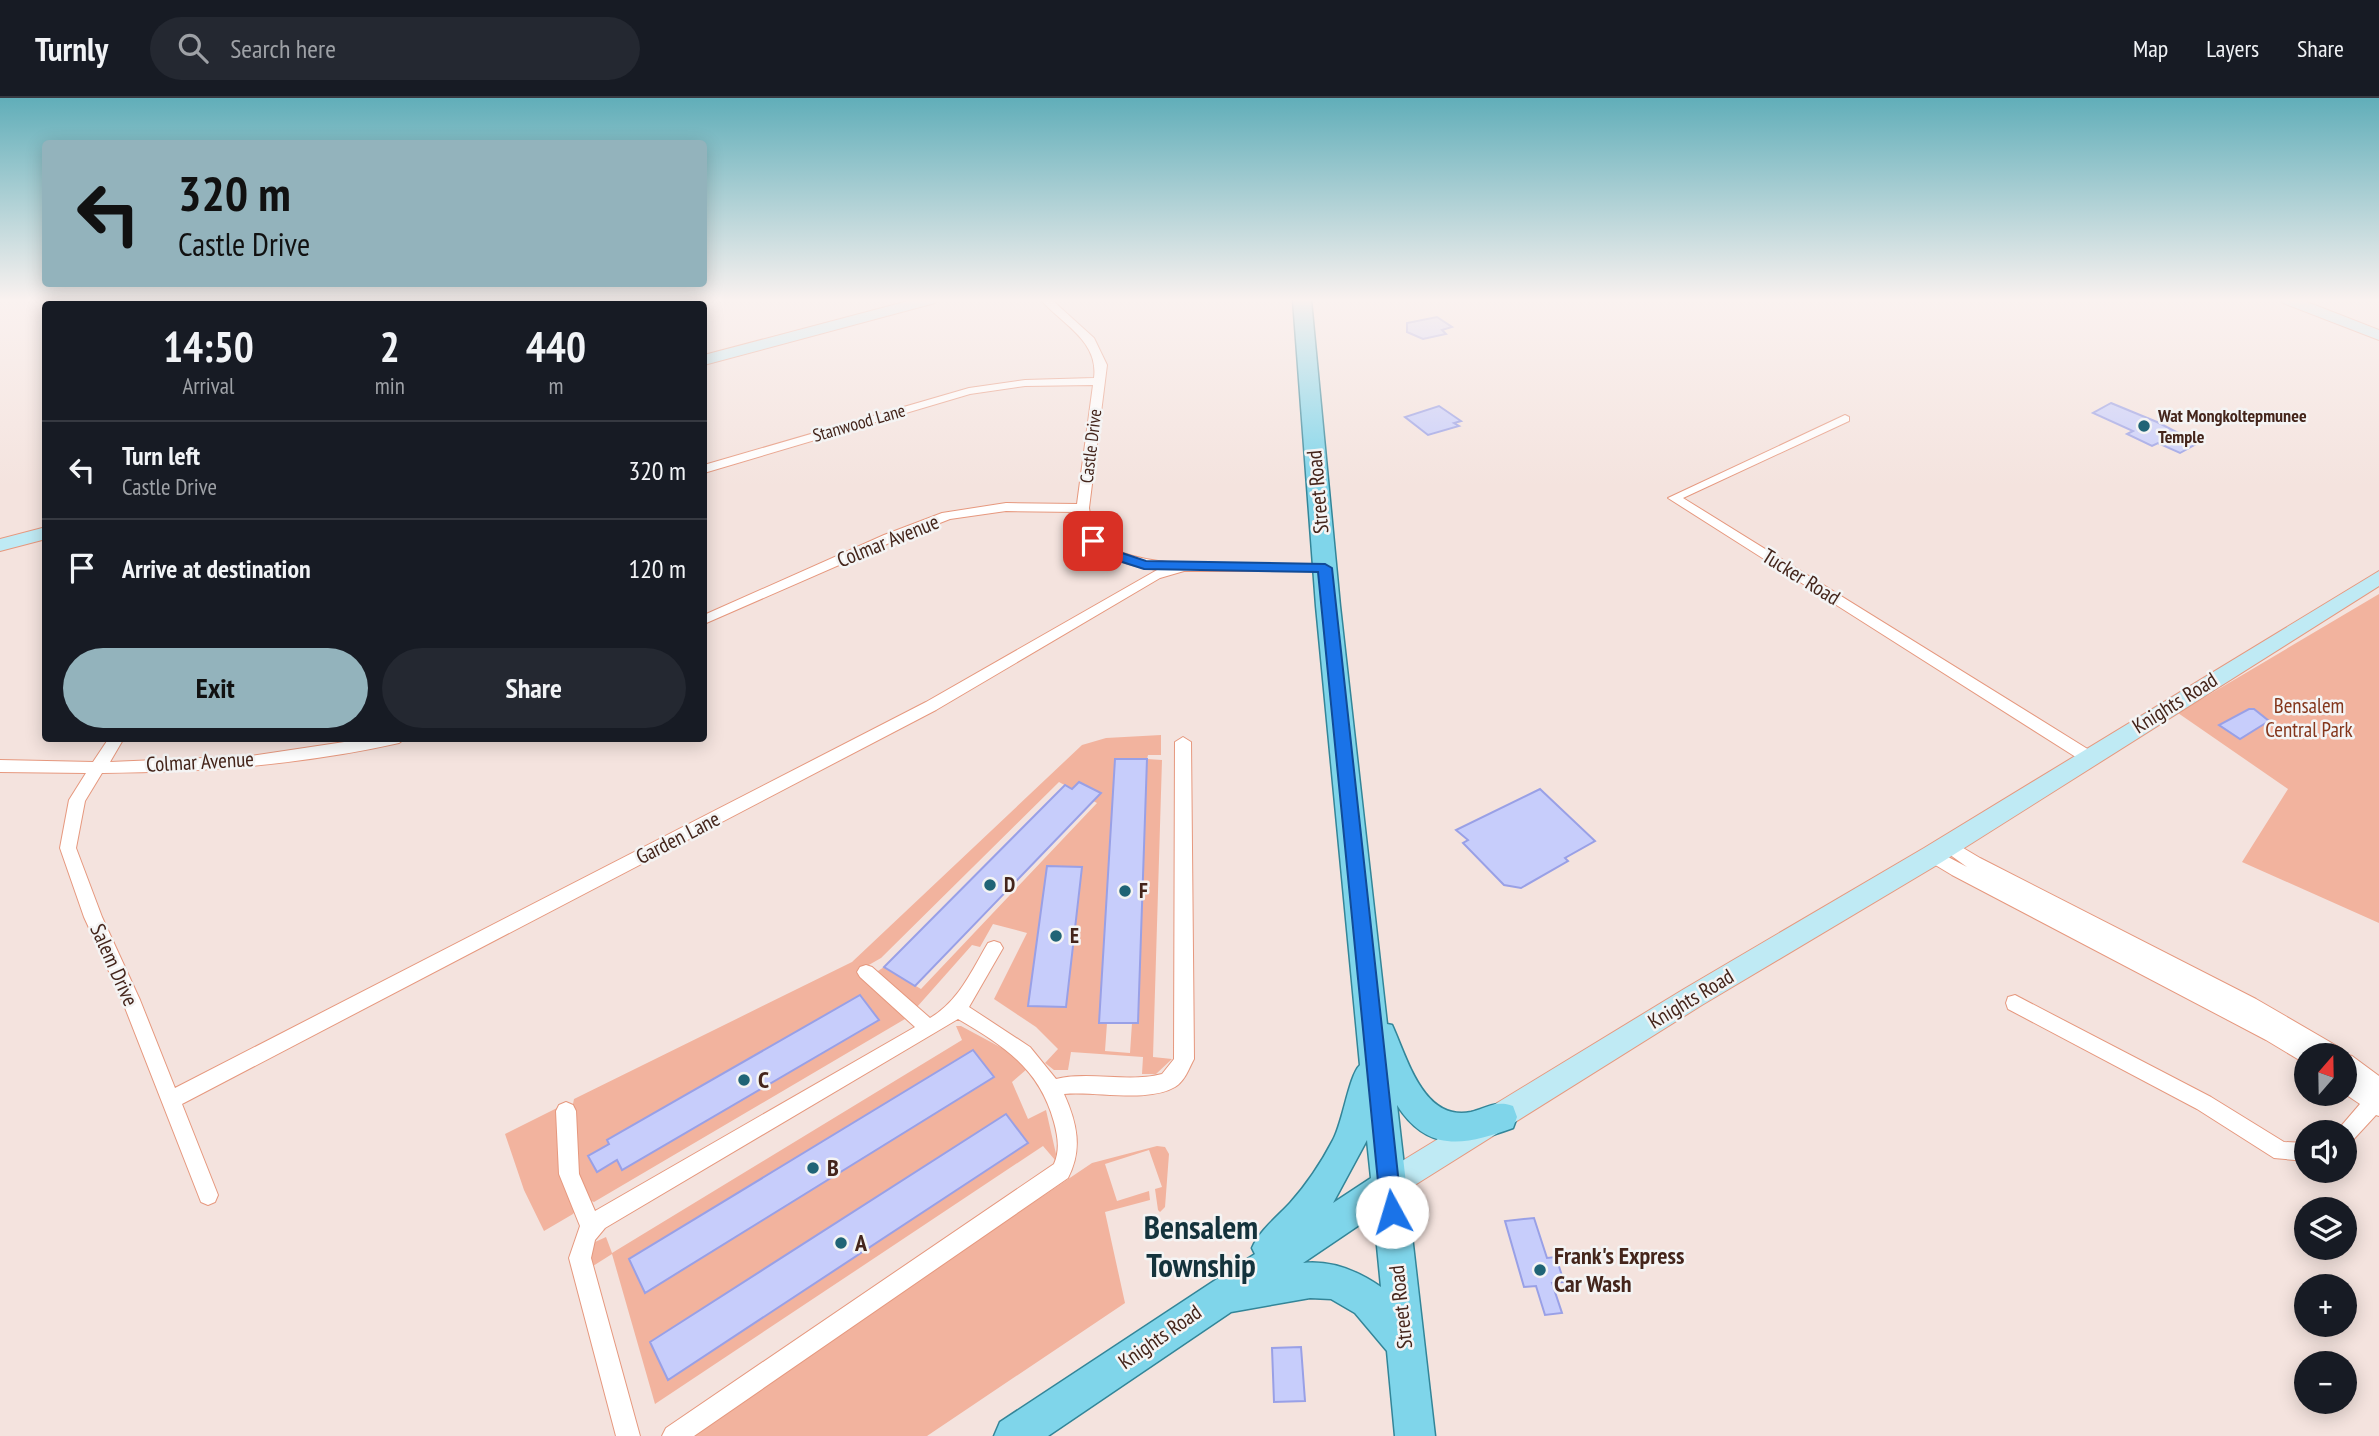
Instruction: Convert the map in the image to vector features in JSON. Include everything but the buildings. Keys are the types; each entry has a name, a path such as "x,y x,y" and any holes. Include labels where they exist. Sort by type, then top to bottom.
{"main road":[{"name":"Street Road","path":"1307,362 1325,568 1415,1436"},
{"path":"0,545 42,534"},
{"name":"Knights Road","path":"1014,1436 1058,1420 1215,1300 1389,1185 1693,997 1940,850 2379,577"},
{"path":"1372,1026 1408,1097 1417,1110 1431,1121 1448,1127 1466,1128 1501,1117"},
{"path":"1215,1300 1301,1219 1340,1163 1363,1112 1372,1026"},
{"path":"1215,1300 1283,1282 1327,1279 1349,1286 1366,1298 1394,1328 1405,1345"}],"street":[{"name":"Castle Drive","path":"1100,362 1083,508 1083,527 1093,541 1105,551 1144,565 1181,568 1325,568"},
{"name":"Stanwood Lane","path":"707,468 969,391 1025,383 1099,381"},
{"name":"Tucker Road","path":"1845,419 1674,498 2088,757"},
{"name":"Colmar Avenue","path":"707,619 889,538 947,516 1006,507 1083,508"},
{"name":"Garden Lane","path":"170,1100 918,713 1155,575 1181,568"},
{"name":"Salem Drive","path":"114,742 77,800 68,848 93,918 131,1000 208,1195"},
{"name":"Colmar Avenue","path":"0,766 96,767 281,758 375,742"},
{"path":"1053,1088 1075,1083 1154,1085 1168,1081 1178,1071 1184,1059 1183,742"},
{"path":"1940,850 1974,863 2316,1043"},
{"path":"1940,850 1970,877 2273,1034 2294,1048"},
{"path":"628,1436 580,1258 581,1247 592,1228 598,1221 957,1009 995,948"},
{"path":"866,972 928,1027"},
{"path":"2015,1003 2204,1103 2281,1151 2294,1152"},
{"path":"674,1436 1061,1171 1071,1147 1058,1096 1053,1088 1032,1059 1013,1043 957,1009"},
{"path":"2357,1075 2378,1099"},
{"path":"2357,1089 2378,1099"},
{"path":"2357,1122 2378,1099"},
{"path":"566,1111 569,1174 592,1228"}],"green space":[{"name":"Bensalem Central Park","path":"2379,594 2379,923 2242,862 2288,789 2178,713"},
{"path":"1161,735 1161,755 1148,755 1147,759 1162,760 1153,1057 1172,1059 1156,1074 1142,1074 1143,1057 1071,1052 1068,1070 1054,1070 1045,1063 1058,1049 1036,1027 994,999 1027,933 993,924 980,947 972,945 917,1007 875,973 884,967 921,989 1097,803 1059,782 881,958 860,970 907,1015 905,1019 594,1202 589,1200 580,1176 572,1138 574,1099 852,962 1082,745 1106,738","holes":["1147,759 1138,1023 1132,1023 1130,1053 1105,1051 1107,1023 1099,1023"]},
{"path":"956,1026 961,1026 1013,1054 1027,1069 1012,1082 1028,1119 1046,1110 1055,1160 1043,1146 655,1404 612,1254 593,1266 590,1249 595,1242 606,1237 612,1253 962,1040"},
{"path":"561,1106 577,1208 573,1214 544,1231 524,1190 505,1134"},
{"path":"1157,1146 1165,1147 1169,1154 1165,1207 1160,1212 1155,1189 1162,1187 1149,1150 1105,1164 1117,1201 1149,1191 1150,1200 1105,1212 1125,1303 927,1436 688,1436 1092,1163"}],"place":[{"name":"Wat Mongkoltepmunee Temple","path":"2144,426"},
{"name":"D","path":"990,885"},
{"name":"F","path":"1125,891"},
{"name":"E","path":"1056,936"},
{"name":"C","path":"744,1080"},
{"name":"B","path":"813,1168"},
{"name":"A","path":"841,1243"},
{"name":"Frank's Express Car Wash","path":"1540,1270"}],"district":[{"name":"Bensalem Township","path":"1201,1246"}],"route":[{"path":"1093,541 1105,551 1144,565 1181,568 1325,568 1392,1212"}]}
